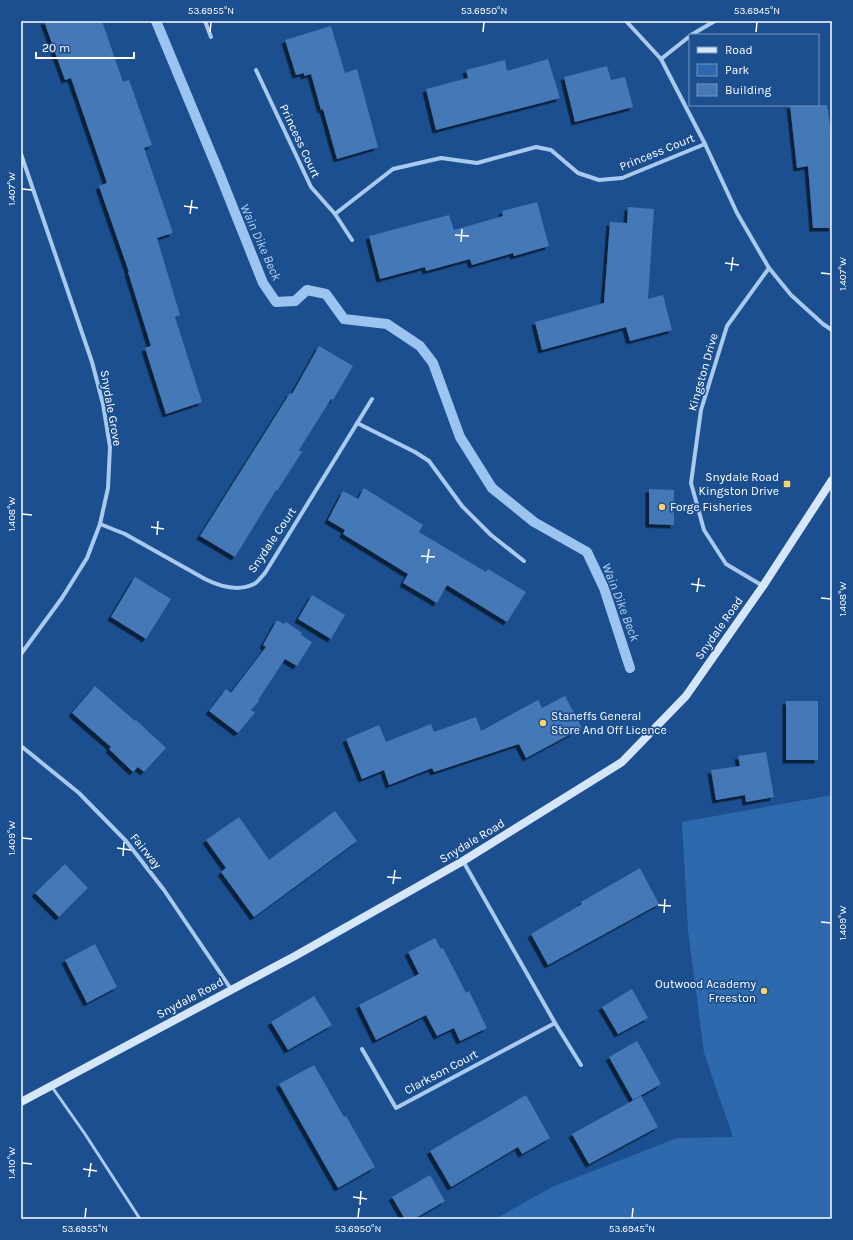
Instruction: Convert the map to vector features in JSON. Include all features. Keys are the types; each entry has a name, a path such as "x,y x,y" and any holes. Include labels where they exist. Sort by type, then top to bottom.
{"street":[{"path":"205,21 211,37"},
{"path":"626,21 661,60 705,144 737,213 769,268 791,295 823,324 832,330"},
{"path":"692,34 715,21"},
{"path":"661,60 689,36"},
{"name":"Princess Court","path":"256,70 311,187 335,214 352,240"},
{"name":"Princess Court","path":"335,214 393,169 441,158 477,163 536,147 551,150 578,173 599,180 622,178 705,144"},
{"name":"Snydale Grove","path":"21,154 92,362 103,404 110,447 108,488 100,524 87,558 62,598 21,654"},
{"name":"Kingston Drive","path":"762,586 726,564 704,530 691,483 701,410 727,326 769,268"},
{"name":"Snydale Court","path":"100,524 125,534 218,586 237,588 254,584 265,573 372,399"},
{"path":"357,423 415,452 429,461 462,506 491,536 524,561"},
{"name":"Snydale Road","path":"21,1102 295,956 463,862 622,762 686,696 762,586 832,480"},
{"name":"Fairway","path":"21,746 79,793 126,841 164,890 232,989"},
{"path":"463,862 580,1065"},
{"name":"Clarkson Court","path":"362,1049 396,1108 555,1023"}],"lane":[{"path":"51,1086 85,1134 140,1219"}],"green space":[{"name":"Outwood Academy Freeston","path":"832,795 832,1219 495,1219 552,1187 677,1138 733,1137 704,1053 688,930 682,822"}],"building":[{"path":"44,21 102,21 123,82 129,80 152,145 144,148 173,233 157,238 180,315 175,317 202,402 166,414 145,348 151,346 129,272 99,186 107,183 71,78 65,80"},
{"path":"331,26 345,73 357,69 378,147 337,159 323,109 321,110 311,74 304,76 304,73 296,75 285,40"},
{"path":"548,59 560,98 436,130 426,89 468,78 466,70 505,60 507,71"},
{"path":"607,66 611,80 625,77 633,107 575,122 564,77"},
{"path":"827,105 832,139 832,228 813,228 808,166 797,168 790,106"},
{"path":"537,202 549,246 514,256 513,253 472,265 470,259 426,271 425,267 380,279 369,236 449,215 454,230 503,216 502,211"},
{"path":"628,207 654,209 648,299 663,295 672,330 630,341 626,327 542,350 535,322 604,303 610,222 627,223"},
{"path":"319,346 353,366 333,400 331,399 299,450 302,452 277,491 276,490 235,557 200,536 290,393 292,394"},
{"path":"364,488 423,525 419,532 486,572 488,569 526,592 507,622 447,585 437,603 403,583 408,574 343,534 345,530 328,520 343,491 358,499"},
{"name":"Forge Fisheries","path":"649,489 674,490 674,525 649,524"},
{"path":"135,577 171,599 146,639 111,617"},
{"path":"312,595 345,615 331,639 298,619"},
{"path":"277,620 284,624 286,622 312,642 297,666 285,659 258,700 259,701 251,710 255,713 238,733 209,711 226,689 231,693 266,647 263,645"},
{"path":"95,686 135,721 136,720 166,748 144,772 138,767 133,772 109,749 111,747 72,713"},
{"path":"565,696 582,728 526,758 519,744 434,772 432,768 389,785 384,770 362,779 346,739 379,725 386,742 431,724 434,732 476,717 481,731 538,700 542,708"},
{"path":"786,701 818,701 818,760 786,760"},
{"path":"766,752 774,797 746,802 745,795 716,800 711,770 740,766 738,756"},
{"path":"335,811 357,841 254,917 221,872 226,868 206,840 239,817 269,860"},
{"path":"65,864 88,888 59,917 35,893"},
{"path":"640,868 659,904 548,965 531,934 582,904 581,902"},
{"path":"435,938 441,949 443,948 466,993 469,991 487,1028 460,1041 454,1028 437,1036 426,1015 376,1040 359,1005 419,974 408,952"},
{"path":"95,944 117,987 87,1003 65,960"},
{"path":"632,989 648,1018 618,1034 602,1007"},
{"path":"314,996 332,1025 288,1050 271,1022"},
{"path":"637,1041 661,1084 633,1100 609,1057"},
{"path":"314,1065 344,1117 346,1116 375,1167 338,1188 279,1084"},
{"path":"526,1095 550,1138 522,1154 518,1147 451,1187 430,1151"},
{"path":"641,1096 658,1127 589,1164 572,1134"},
{"path":"430,1175 445,1201 414,1219 405,1219 392,1197"}],"waterway":[{"name":"Wain Dike Beck","path":"156,21 263,283 276,302 295,301 307,290 326,294 344,319 387,324 420,346 433,363 460,437 492,488 534,522 587,552 604,588 630,668"}],"place":[{"name":"Snydale Road Kingston Drive","path":"787,484"},
{"name":"Forge Fisheries","path":"662,507"},
{"name":"Staneffs General Store And Off Licence","path":"543,723"},
{"name":"Outwood Academy Freeston","path":"764,991"}]}
